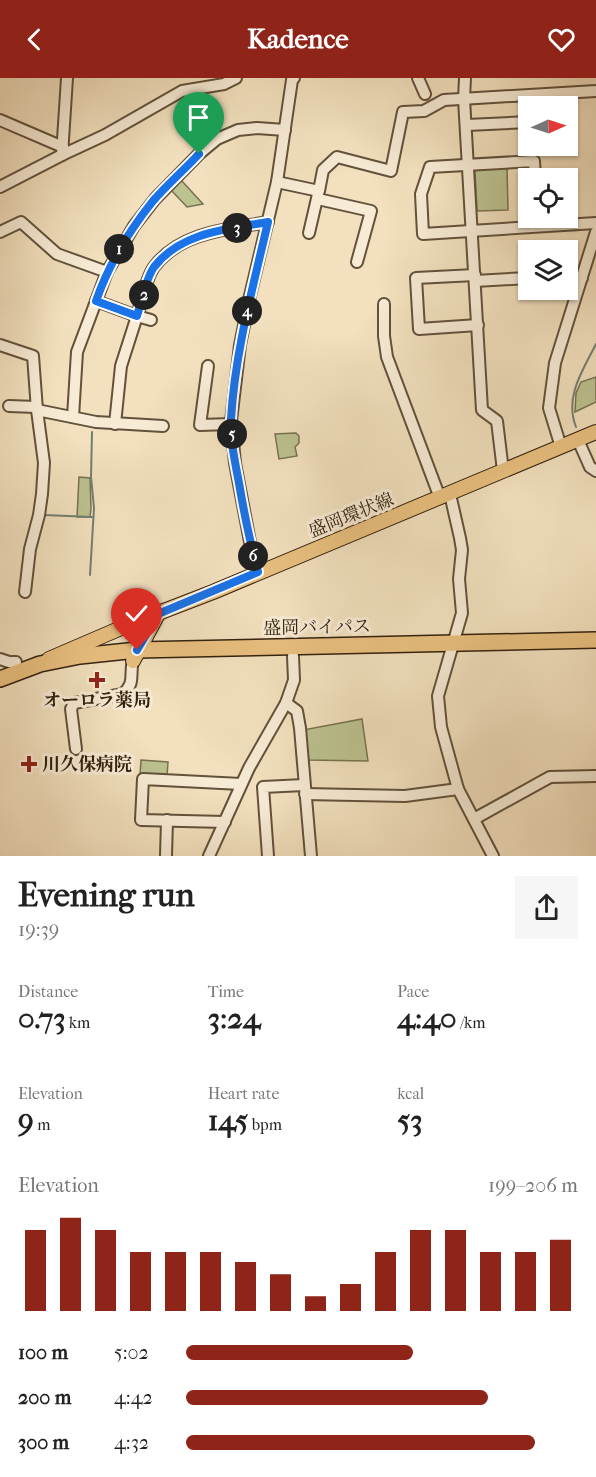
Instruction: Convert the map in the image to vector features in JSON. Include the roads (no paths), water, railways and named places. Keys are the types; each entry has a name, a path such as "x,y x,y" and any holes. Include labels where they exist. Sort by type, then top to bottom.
{"highway":[{"name":"盛岡バイパス","path":"42,669 80,656 596,640"},
{"name":"盛岡バイパス","path":"135,655 293,656 454,644 596,650"},
{"path":"0,679 42,669"},
{"path":"0,689 42,669"}],"main road":[{"name":"盛岡環状線","path":"42,669 76,646 447,497 596,432"},
{"path":"135,655 158,614"}],"street":[{"path":"63,151 68,78"},
{"path":"0,187 63,151 105,135 182,91 224,84 236,78"},
{"path":"258,572 235,463 231,424 240,345 277,182 294,78"},
{"path":"418,78 425,94"},
{"path":"465,78 464,99 482,410 498,421 503,471"},
{"path":"309,233 323,170 337,157 391,171 403,112 424,111 444,100 596,91"},
{"path":"0,120 63,151"},
{"path":"467,125 518,122"},
{"path":"73,417 77,352 107,272 134,226 155,199 217,139 238,130 285,129"},
{"path":"518,226 473,233 423,234 421,194 430,167 534,161 534,168"},
{"path":"277,182 371,211 357,262"},
{"path":"0,232 21,222 57,254 107,272"},
{"path":"115,424 121,366 152,269 170,251 201,234 268,222"},
{"path":"578,224 596,224"},
{"path":"561,447 549,408 553,374 596,232"},
{"path":"478,325 419,328 416,278 518,278"},
{"path":"578,278 582,278"},
{"path":"96,301 151,320"},
{"path":"384,304 384,336 387,357 447,497 462,550 459,579 462,613 438,696 441,727 458,789 493,856"},
{"path":"0,345 33,356 36,409 44,463 42,499 30,549 25,592"},
{"path":"208,366 200,425 231,424"},
{"path":"9,406 115,424 163,426"},
{"path":"578,440 590,467 596,471"},
{"path":"76,749 70,709 74,703 123,694 132,682 135,655"},
{"path":"209,856 241,784 286,703 294,680 293,656"},
{"path":"0,659 16,662"},
{"path":"286,703 297,711 311,856"},
{"path":"474,819 550,777 596,776"},
{"path":"225,822 141,820 143,779 241,784"},
{"path":"268,856 263,787 405,796 458,789"},
{"path":"166,856 167,820"}],"waterway":[{"path":"576,427 572,405 574,394 596,344"},
{"path":"90,575 94,508 91,477 92,432"},
{"path":"44,515 92,517"}],"place":[{"name":"オーロラ薬局","path":"97,680"},
{"name":"川久保病院","path":"29,764"}]}
